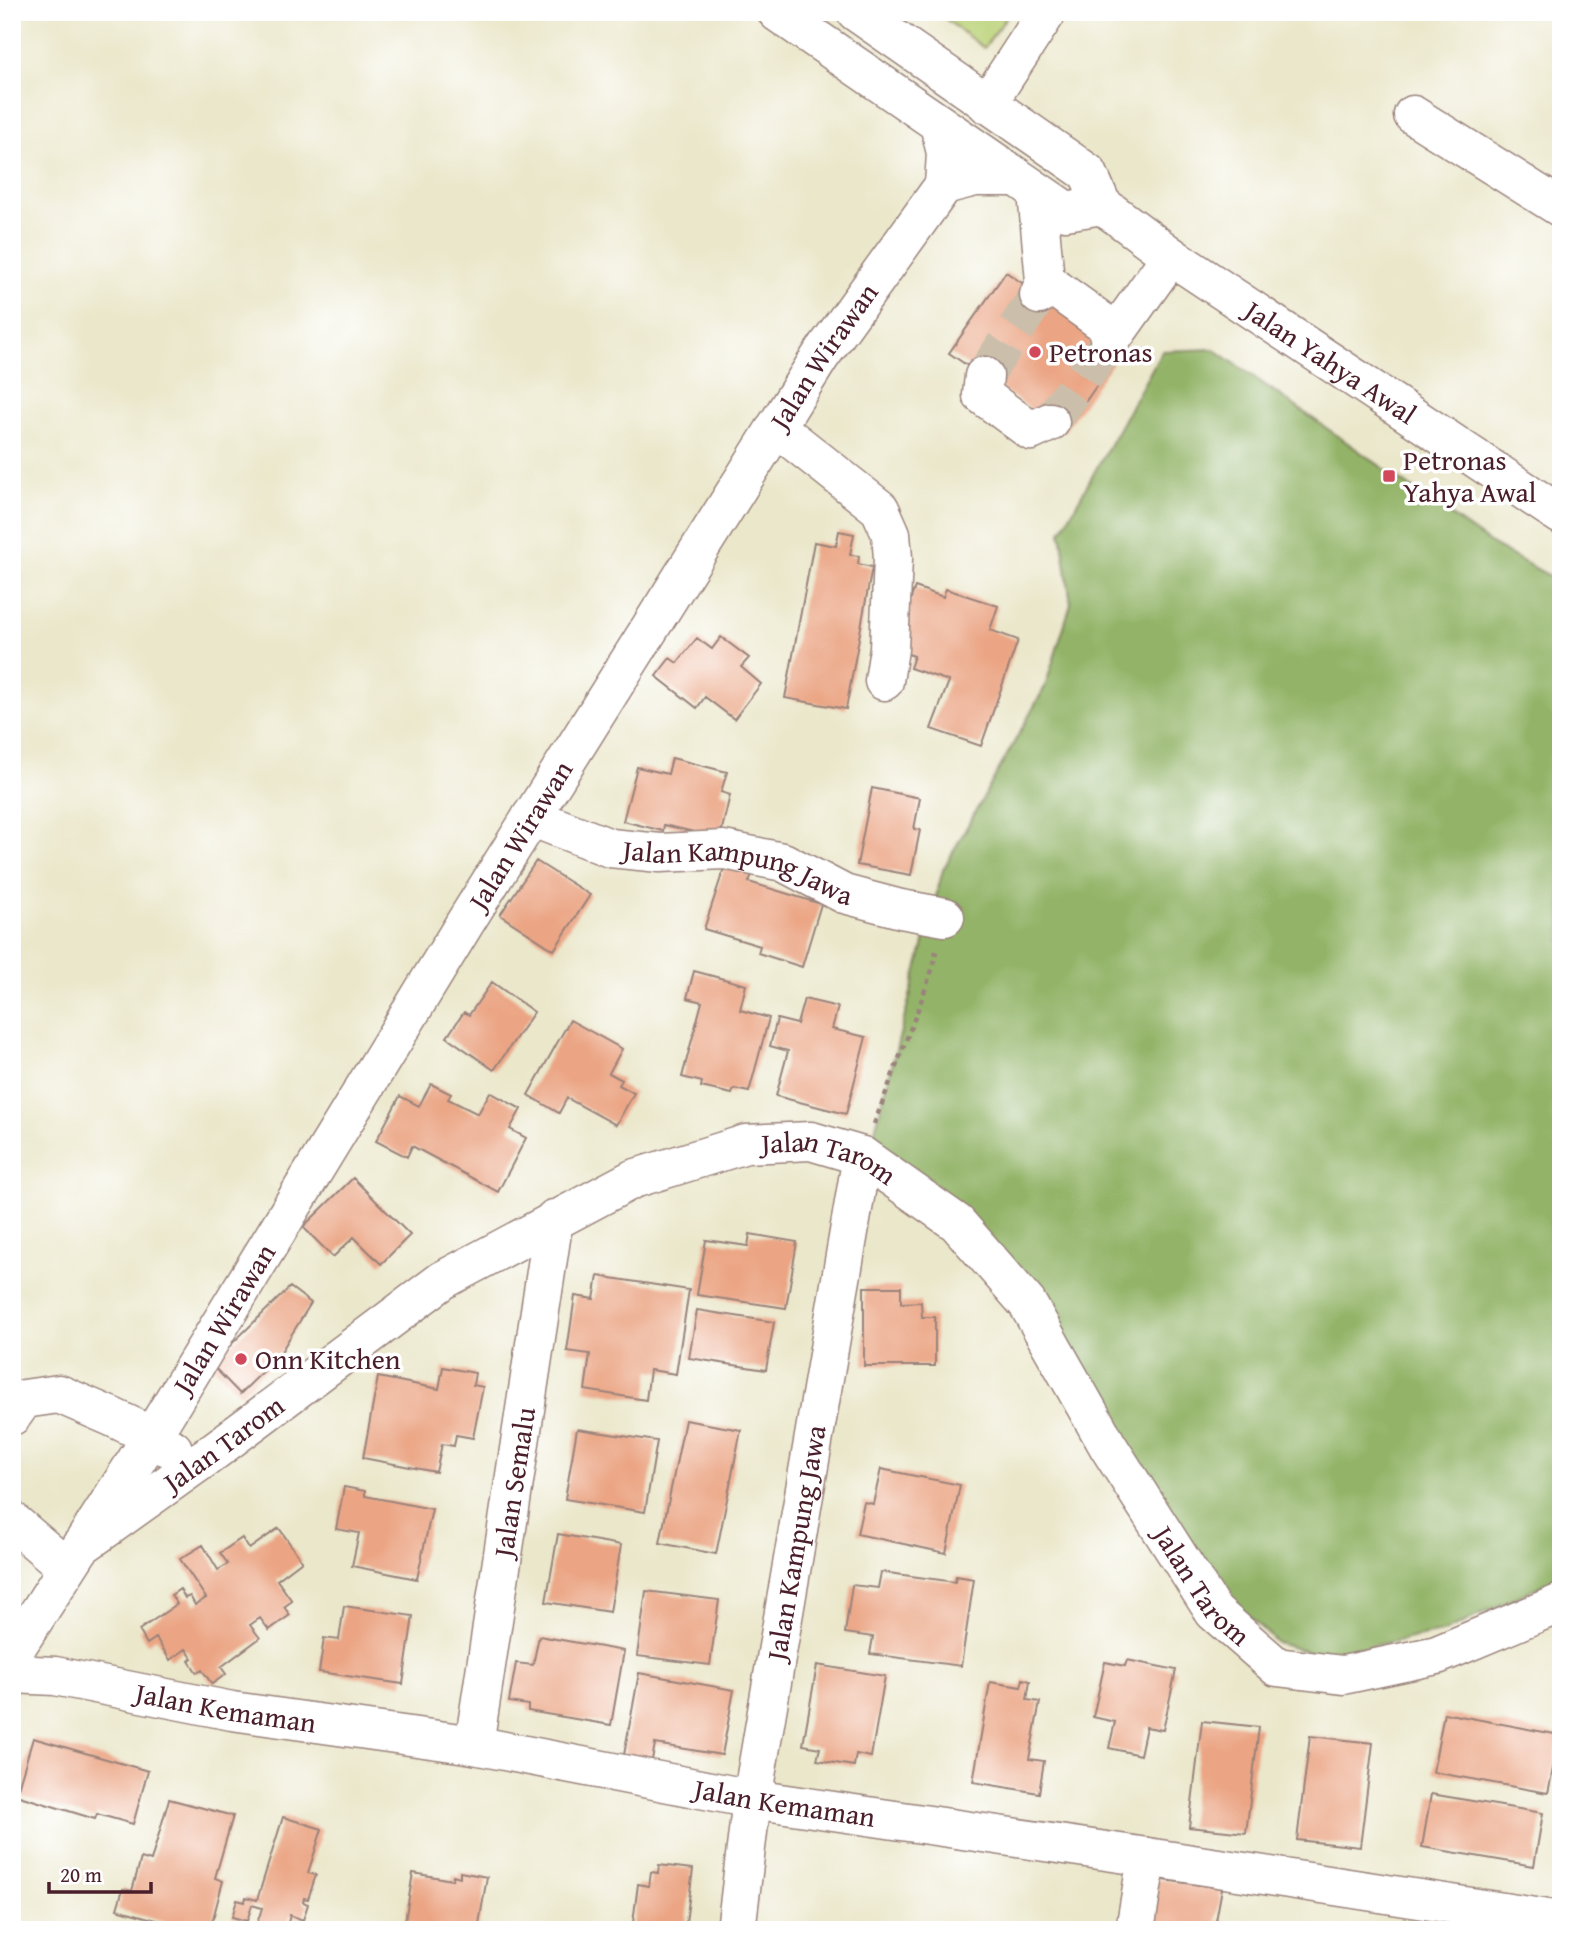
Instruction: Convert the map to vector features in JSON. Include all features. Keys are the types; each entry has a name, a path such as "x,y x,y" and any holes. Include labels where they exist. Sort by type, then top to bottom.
{"street":[{"path":"776,12 1066,211 1102,205"},
{"name":"Jalan Yahya Awal","path":"856,12 1088,173 1102,205 1171,256 1561,515"},
{"path":"987,104 1047,12"},
{"path":"1413,115 1561,208"},
{"path":"939,124 946,153 944,185 975,177 1026,184"},
{"path":"1026,184 1042,288 1112,338 1171,256"},
{"name":"Jalan Wirawan","path":"74,1558 152,1436 531,817 820,357 944,185"},
{"path":"984,376 982,395 1031,431 1050,422"},
{"path":"776,427 880,509 891,534 893,558 889,649 884,681"},
{"name":"Jalan Kampung Jawa","path":"531,817 610,848 660,853 724,850 783,862 844,894 945,917"},
{"name":"Jalan Tarom","path":"12,1654 74,1558 443,1280 633,1179 746,1144 811,1141 862,1156 957,1223 1027,1303 1108,1446 1214,1612 1277,1667 1343,1675 1437,1655 1561,1603"},
{"name":"Jalan Kampung Jawa","path":"736,1930 752,1798 862,1156"},
{"name":"Jalan Semalu","path":"474,1745 554,1219"},
{"path":"12,1416 24,1399 59,1394 152,1436 162,1445 183,1454 209,1455"},
{"path":"12,1521 74,1558"},
{"name":"Jalan Kemaman","path":"12,1674 55,1676 232,1711 474,1745 752,1798 1561,1921"},
{"path":"1135,1930 1147,1857"}],"path":[{"path":"862,1156 925,992 945,917"}],"green space":[{"path":"936,12 1010,12 984,48"},
{"path":"1214,349 1494,546 1561,582 1561,1576 1446,1631 1322,1656 1277,1643 1219,1587 947,1197 873,1138 943,870 1045,687 1071,604 1061,532 1162,351"}],"building":[{"name":"Petronas","path":"1006,272 1121,351 1064,432 949,353"},
{"path":"839,531 854,534 850,555 859,556 858,564 872,567 846,709 785,698 814,542 836,546"},
{"path":"915,587 943,597 946,589 998,606 990,630 1018,640 981,746 931,729 949,681 910,668 914,656 893,649"},
{"path":"721,637 749,658 741,667 761,684 734,719 705,697 697,708 656,676 670,658 677,663 697,638 712,649"},
{"path":"672,758 727,772 721,792 730,795 720,838 664,825 663,831 623,821 637,767 668,774"},
{"path":"872,788 920,798 914,829 920,830 911,875 857,865"},
{"path":"536,861 590,895 554,950 500,915"},
{"path":"725,865 752,874 749,882 821,904 802,967 758,953 760,946 704,929"},
{"path":"694,971 746,985 740,1010 769,1018 749,1092 734,1089 732,1094 701,1087 702,1082 682,1077 702,1002 687,998"},
{"path":"492,982 534,1012 494,1070 447,1037 464,1012 469,1015"},
{"path":"804,999 838,1007 832,1029 866,1037 846,1114 776,1096 788,1051 770,1046 777,1019 797,1024"},
{"path":"570,1020 622,1049 609,1073 622,1080 619,1085 634,1093 616,1125 567,1098 559,1113 528,1095"},
{"path":"431,1084 451,1094 448,1099 478,1114 490,1092 521,1109 510,1129 526,1138 498,1192 412,1146 407,1157 376,1141 400,1096 419,1106"},
{"path":"353,1178 410,1235 381,1264 354,1237 333,1257 303,1227"},
{"path":"750,1234 797,1242 786,1308 697,1295 706,1240 748,1246"},
{"path":"598,1276 689,1290 676,1374 650,1370 646,1400 585,1390 590,1354 567,1351 575,1296 594,1299"},
{"path":"290,1287 311,1303 277,1358 240,1394 211,1364"},
{"path":"864,1287 901,1287 901,1303 921,1302 922,1317 935,1317 935,1366 864,1366"},
{"path":"697,1310 774,1322 766,1370 689,1358"},
{"path":"443,1367 475,1373 473,1385 483,1387 473,1438 456,1435 454,1446 442,1444 436,1472 363,1458 378,1377 439,1389"},
{"path":"685,1420 741,1430 716,1554 660,1543"},
{"path":"577,1429 657,1441 645,1512 565,1499"},
{"path":"881,1469 960,1485 946,1553 857,1534 864,1502 873,1504"},
{"path":"344,1487 365,1491 365,1496 432,1509 417,1579 352,1566 359,1533 336,1529"},
{"path":"279,1528 302,1561 277,1580 292,1601 284,1607 290,1615 269,1630 260,1618 250,1625 260,1638 221,1667 226,1674 212,1684 202,1670 197,1673 189,1661 192,1658 186,1649 170,1660 156,1638 147,1644 139,1630 177,1604 171,1595 180,1589 185,1598 190,1596 195,1605 206,1598 180,1559 203,1545 218,1570 228,1564 220,1553 242,1538 249,1549"},
{"path":"558,1534 621,1545 610,1612 546,1602"},
{"path":"881,1572 955,1582 956,1576 974,1579 961,1666 870,1654 873,1637 845,1633 852,1585 878,1588"},
{"path":"646,1591 719,1600 710,1665 637,1656"},
{"path":"344,1606 413,1616 403,1684 319,1672 324,1638 339,1640"},
{"path":"539,1636 624,1651 611,1725 528,1711 528,1705 509,1702 516,1663 533,1665"},
{"path":"1127,1660 1176,1670 1163,1730 1146,1727 1140,1755 1109,1748 1115,1722 1093,1717 1105,1662 1125,1666"},
{"path":"817,1665 885,1676 871,1757 856,1754 854,1766 817,1760 820,1748 803,1745"},
{"path":"639,1673 734,1690 722,1755 655,1744 652,1760 624,1755"},
{"path":"1023,1679 1030,1681 1027,1700 1040,1702 1029,1759 1044,1761 1039,1793 973,1782 990,1682 1021,1687"},
{"path":"1444,1713 1560,1735 1548,1793 1433,1772"},
{"path":"1202,1721 1259,1727 1246,1833 1189,1827"},
{"path":"1310,1736 1373,1743 1360,1847 1297,1840"},
{"path":"33,1738 148,1771 133,1824 97,1814 95,1819 16,1795"},
{"path":"1431,1794 1543,1813 1534,1866 1422,1847"},
{"path":"169,1799 233,1816 215,1878 223,1881 210,1930 192,1930 117,1909 123,1889 132,1891 141,1858 151,1861"},
{"path":"283,1817 322,1829 308,1873 316,1875 308,1899 304,1898 303,1902 308,1904 303,1920 290,1915 286,1930 255,1930 262,1908 252,1905 247,1921 232,1917 237,1900 245,1902 246,1897 257,1900"},
{"path":"659,1865 693,1869 685,1930 632,1930 638,1884 649,1886 651,1872 658,1873"},
{"path":"460,1872 487,1877 478,1930 412,1930 414,1923 405,1921 413,1873 452,1880 453,1875 460,1877"},
{"path":"1149,1878 1222,1888 1216,1921 1244,1925 1244,1930 1142,1930"}],"tunnel":[{"path":"984,376 1039,295"},
{"path":"1050,422 1109,343"}],"place":[{"name":"Petronas","path":"1035,352"},
{"name":"Petronas Yahya Awal","path":"1389,476"},
{"name":"Onn Kitchen","path":"241,1359"}]}
